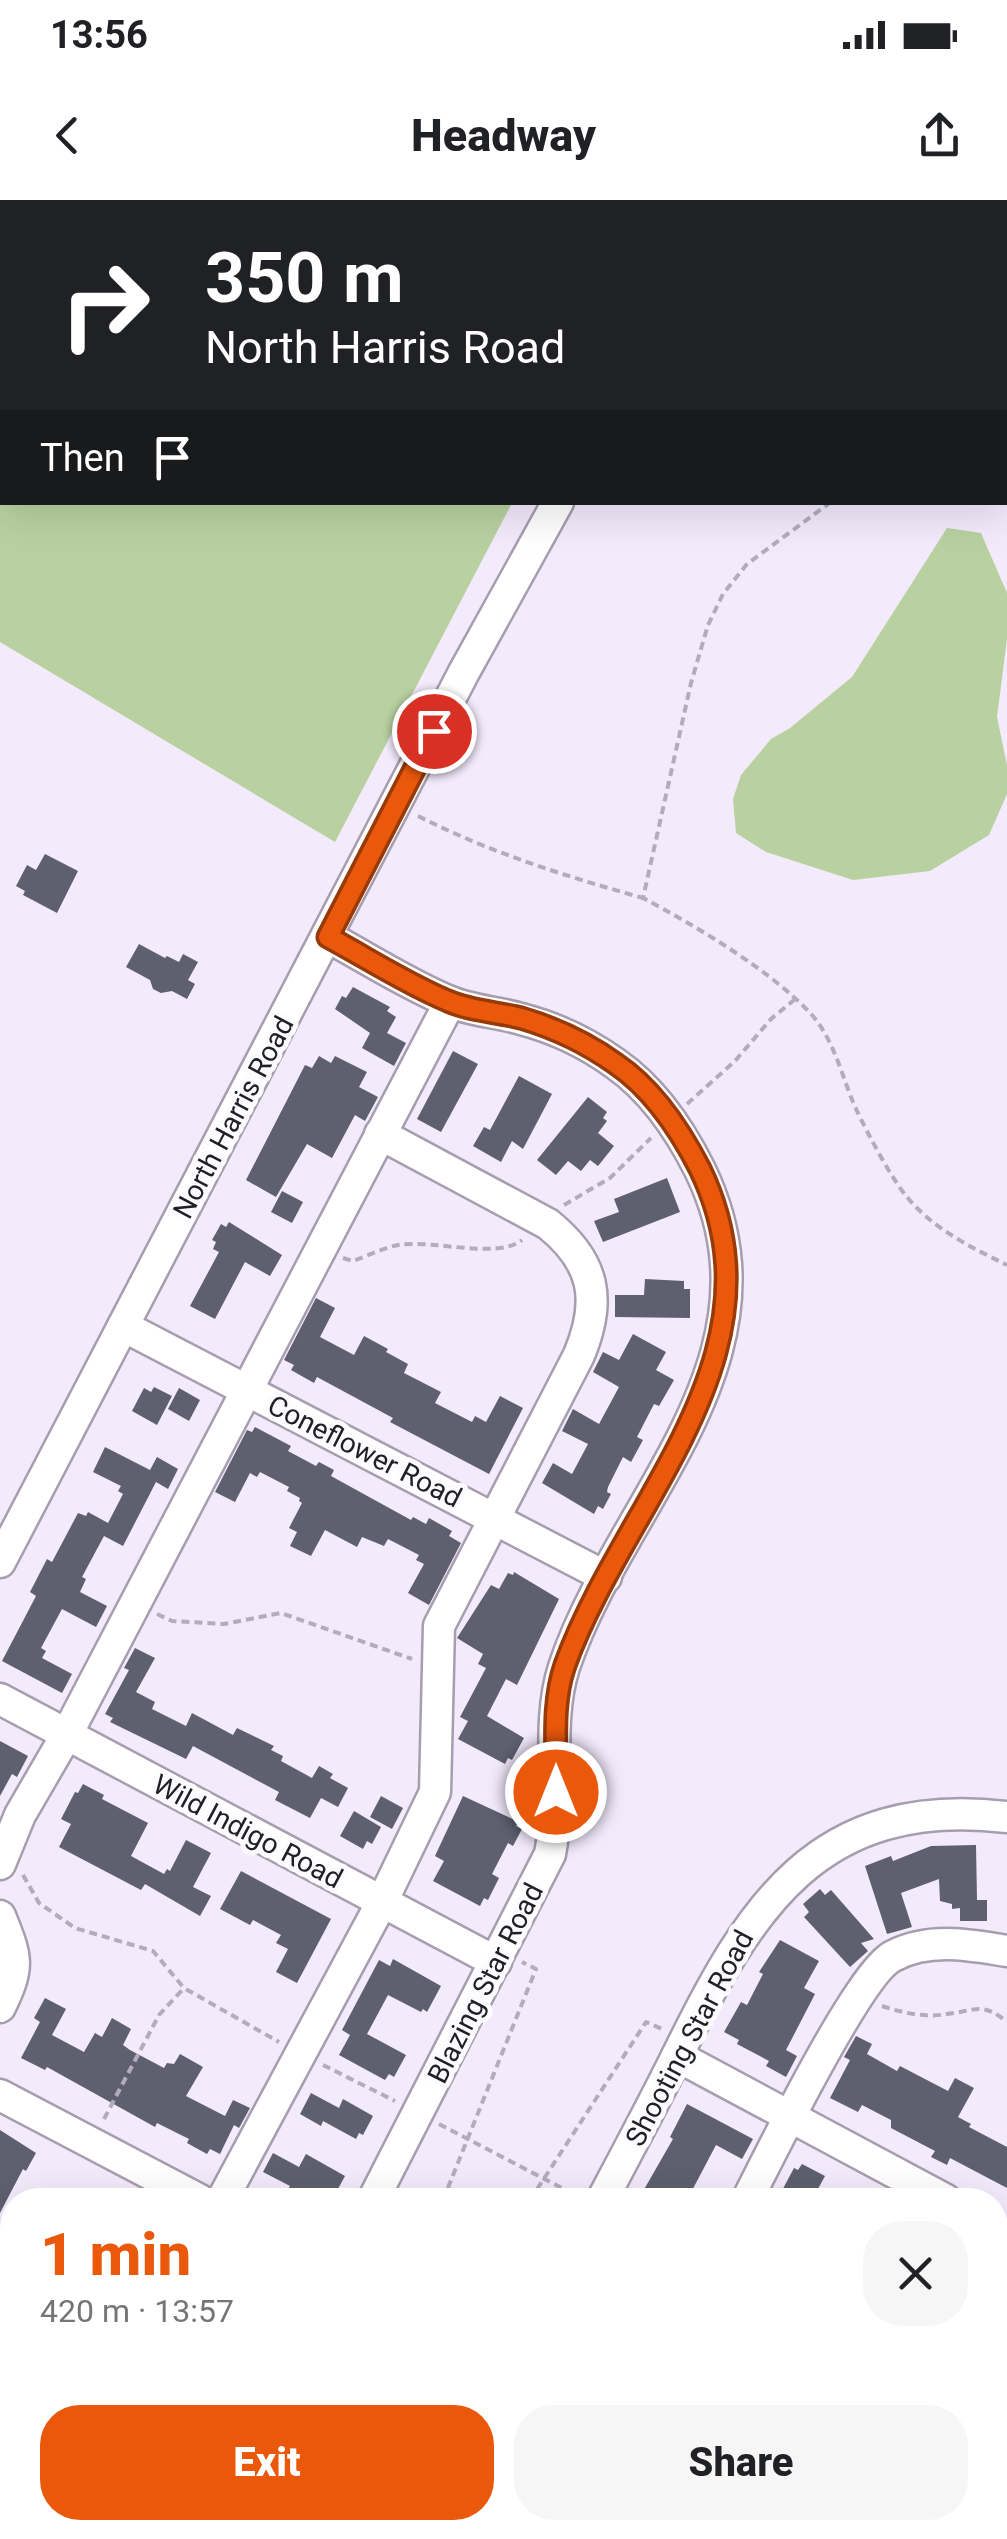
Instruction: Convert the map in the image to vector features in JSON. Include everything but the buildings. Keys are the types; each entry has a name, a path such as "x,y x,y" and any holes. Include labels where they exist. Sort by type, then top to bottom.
{"street":[{"name":"North Harris Road","path":"0,1562 464,672 556,505"},
{"name":"Blazing Star Road","path":"328,937 450,1002 520,1018 587,1045 620,1066 670,1119 712,1195 726,1270 723,1331 714,1366 688,1427 606,1577 564,1668 556,1701 556,1822 550,1854 379,2188"},
{"path":"4,1853 20,1815 67,1734 450,1002"},
{"path":"228,2188 382,1902 435,1792 439,1626 579,1355 594,1304 587,1272 572,1244 542,1221 380,1134"},
{"name":"Coneflower Road","path":"123,1326 606,1577"},
{"name":"Wild Indigo Road","path":"0,1699 382,1902 499,1957"},
{"name":"Shooting Star Road","path":"608,2188 747,1927 784,1883 855,1835 909,1816 1007,1817"},
{"path":"0,1916 13,1949 15,1978 0,2007"},
{"path":"752,2188 859,1997 891,1956 947,1942 1007,1952"},
{"path":"680,2048 790,2118 923,2188"},
{"path":"0,2095 178,2188"}],"path":[{"path":"643,898 691,683 708,625 722,594 747,564 827,505"},
{"path":"396,805 472,843 545,871 643,898 736,952 811,1015 825,1034 856,1110 906,1196 962,1241 1007,1265"},
{"path":"320,1249 353,1261 398,1245 500,1249 518,1244 542,1221 610,1178 794,1000"},
{"path":"134,1604 172,1621 224,1624 281,1613 402,1658 438,1661"},
{"path":"4,1853 40,1903 76,1928 154,1951 184,1988 300,2054 562,2188"},
{"path":"449,2188 536,1969 499,1957"},
{"path":"92,2142 159,2015 184,1988"},
{"path":"859,1997 920,2016 970,2008 992,2009 1007,2022"},
{"path":"538,2188 646,2022 680,2048"}],"green space":[{"path":"0,505 511,505 335,842 0,642"},
{"path":"947,528 981,533 1007,593 1007,639 997,717 1007,765 1007,794 989,835 930,871 853,880 766,852 736,833 733,799 741,775 771,739 852,677"}],"route":[{"path":"434,731 328,937 450,1002 552,1029 620,1066 670,1119 694,1159 712,1195 726,1270 723,1331 714,1366 688,1427 606,1577 564,1668 556,1701 556,1792"}]}
